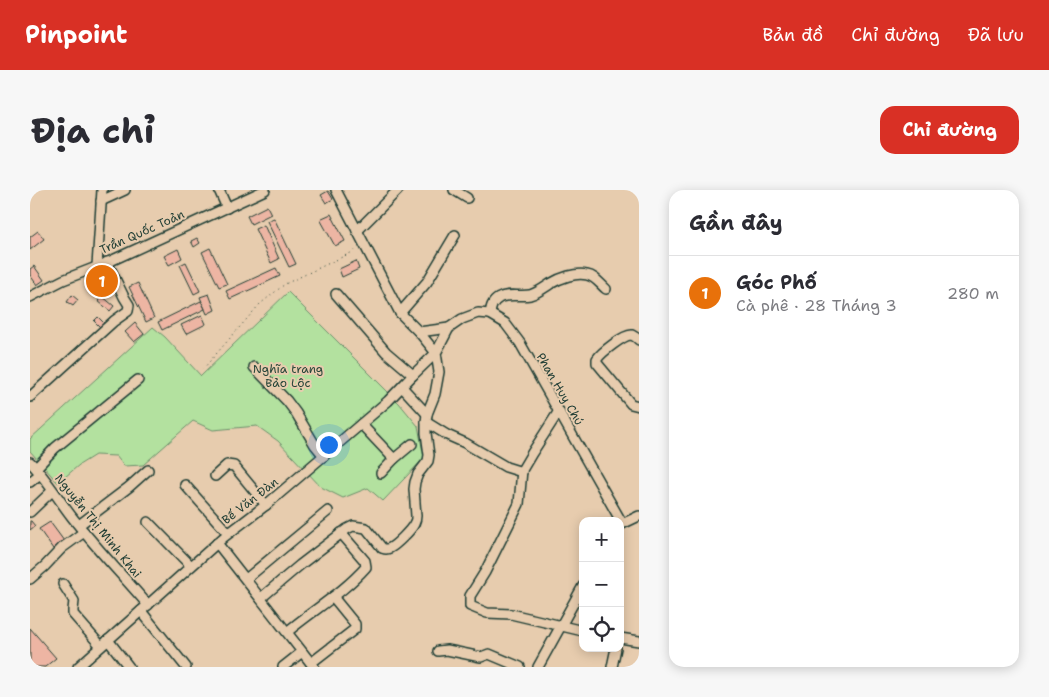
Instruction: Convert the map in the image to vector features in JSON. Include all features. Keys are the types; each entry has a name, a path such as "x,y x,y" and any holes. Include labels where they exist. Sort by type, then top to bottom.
{"street":[{"path":"97,266 102,190"},
{"path":"101,201 125,190"},
{"path":"219,190 227,208"},
{"name":"Trần Quốc Toản","path":"30,297 63,280 265,190"},
{"path":"261,598 300,565 353,526 366,528 382,548 389,549 411,529 416,520 414,489 416,477 425,466 429,455 426,418 435,394 439,372 436,353 400,313 336,190"},
{"path":"357,231 398,190"},
{"path":"454,190 467,198"},
{"path":"400,313 427,282 455,235"},
{"path":"30,397 114,321 128,311 129,305 107,262"},
{"path":"419,332 448,328 462,319 478,313 490,314 492,304 500,297 535,293 558,280 575,275 586,274 592,276 606,289"},
{"path":"336,294 386,352 413,375"},
{"name":"Phan Huy Chú","path":"490,314 505,323 520,343 617,517"},
{"path":"436,353 448,328"},
{"path":"639,340 629,335 596,359 597,363 631,404 639,406"},
{"name":"Bế Văn Đàn","path":"78,667 228,533 266,505 388,401 436,353"},
{"path":"254,367 287,401 324,456"},
{"path":"30,482 35,468 55,448 138,380"},
{"path":"402,386 426,418 447,435 465,443 506,467 522,472"},
{"path":"559,411 522,472 519,504 485,572 470,596 470,606 487,612 511,614 579,630"},
{"path":"361,424 394,459"},
{"path":"381,473 412,444"},
{"path":"215,476 227,465 234,466 266,505"},
{"name":"Nguyễn Thị Minh Khai","path":"35,468 145,608 186,667"},
{"path":"30,579 81,528 148,470"},
{"path":"185,485 228,533"},
{"path":"30,512 52,491"},
{"path":"246,579 328,511"},
{"path":"624,523 639,516"},
{"path":"148,522 192,566"},
{"path":"287,632 358,576 366,567 365,561 341,533"},
{"path":"218,543 312,665 356,626 332,597"},
{"path":"62,584 74,601 73,614 91,635 105,643 129,667"},
{"path":"538,667 579,593"},
{"path":"624,639 639,641"},
{"path":"438,651 447,650 481,656 489,654 520,667"},
{"path":"283,667 302,652"},
{"path":"612,667 615,652"}],"path":[{"path":"203,369 260,304 285,284 364,246"}],"green space":[{"name":"Nghĩa trang Bảo Lộc","path":"288,292 399,403 418,426 424,458 383,501 368,488 343,498 321,487 278,441 257,426 213,430 193,421 143,465 124,466 116,456 95,455 79,465 58,483 30,451 30,439 153,327 165,337 201,376"}],"building":[{"path":"328,191 333,199 326,203 321,195"},
{"path":"267,206 271,214 251,224 247,216"},
{"path":"331,214 345,241 335,246 320,219"},
{"path":"274,218 296,264 289,267 267,221"},
{"path":"264,225 279,259 271,263 255,229"},
{"path":"38,231 44,239 30,250 30,237"},
{"path":"197,238 200,243 194,247 191,241"},
{"path":"210,248 227,284 219,287 202,252"},
{"path":"178,249 182,258 169,265 164,256"},
{"path":"356,261 359,269 342,277 339,269"},
{"path":"186,262 200,291 194,294 180,265"},
{"path":"34,266 44,280 37,285 30,275 30,269"},
{"path":"276,268 280,276 230,299 226,291"},
{"path":"138,283 154,318 146,322 129,287"},
{"path":"209,294 215,310 207,314 200,297"},
{"path":"72,295 78,300 73,306 67,302"},
{"path":"102,296 114,306 110,311 98,301"},
{"path":"201,301 205,309 162,330 158,322"},
{"path":"202,315 206,324 186,334 181,325"},
{"path":"98,317 104,323 100,327 94,321"},
{"path":"135,323 144,334 134,342 125,332"},
{"path":"30,521 35,526 30,530"},
{"path":"50,522 64,541 53,549 39,529"},
{"path":"30,628 56,658 45,667 30,667"}],"place":[{"name":"Góc Phố","path":"102,281"}]}
